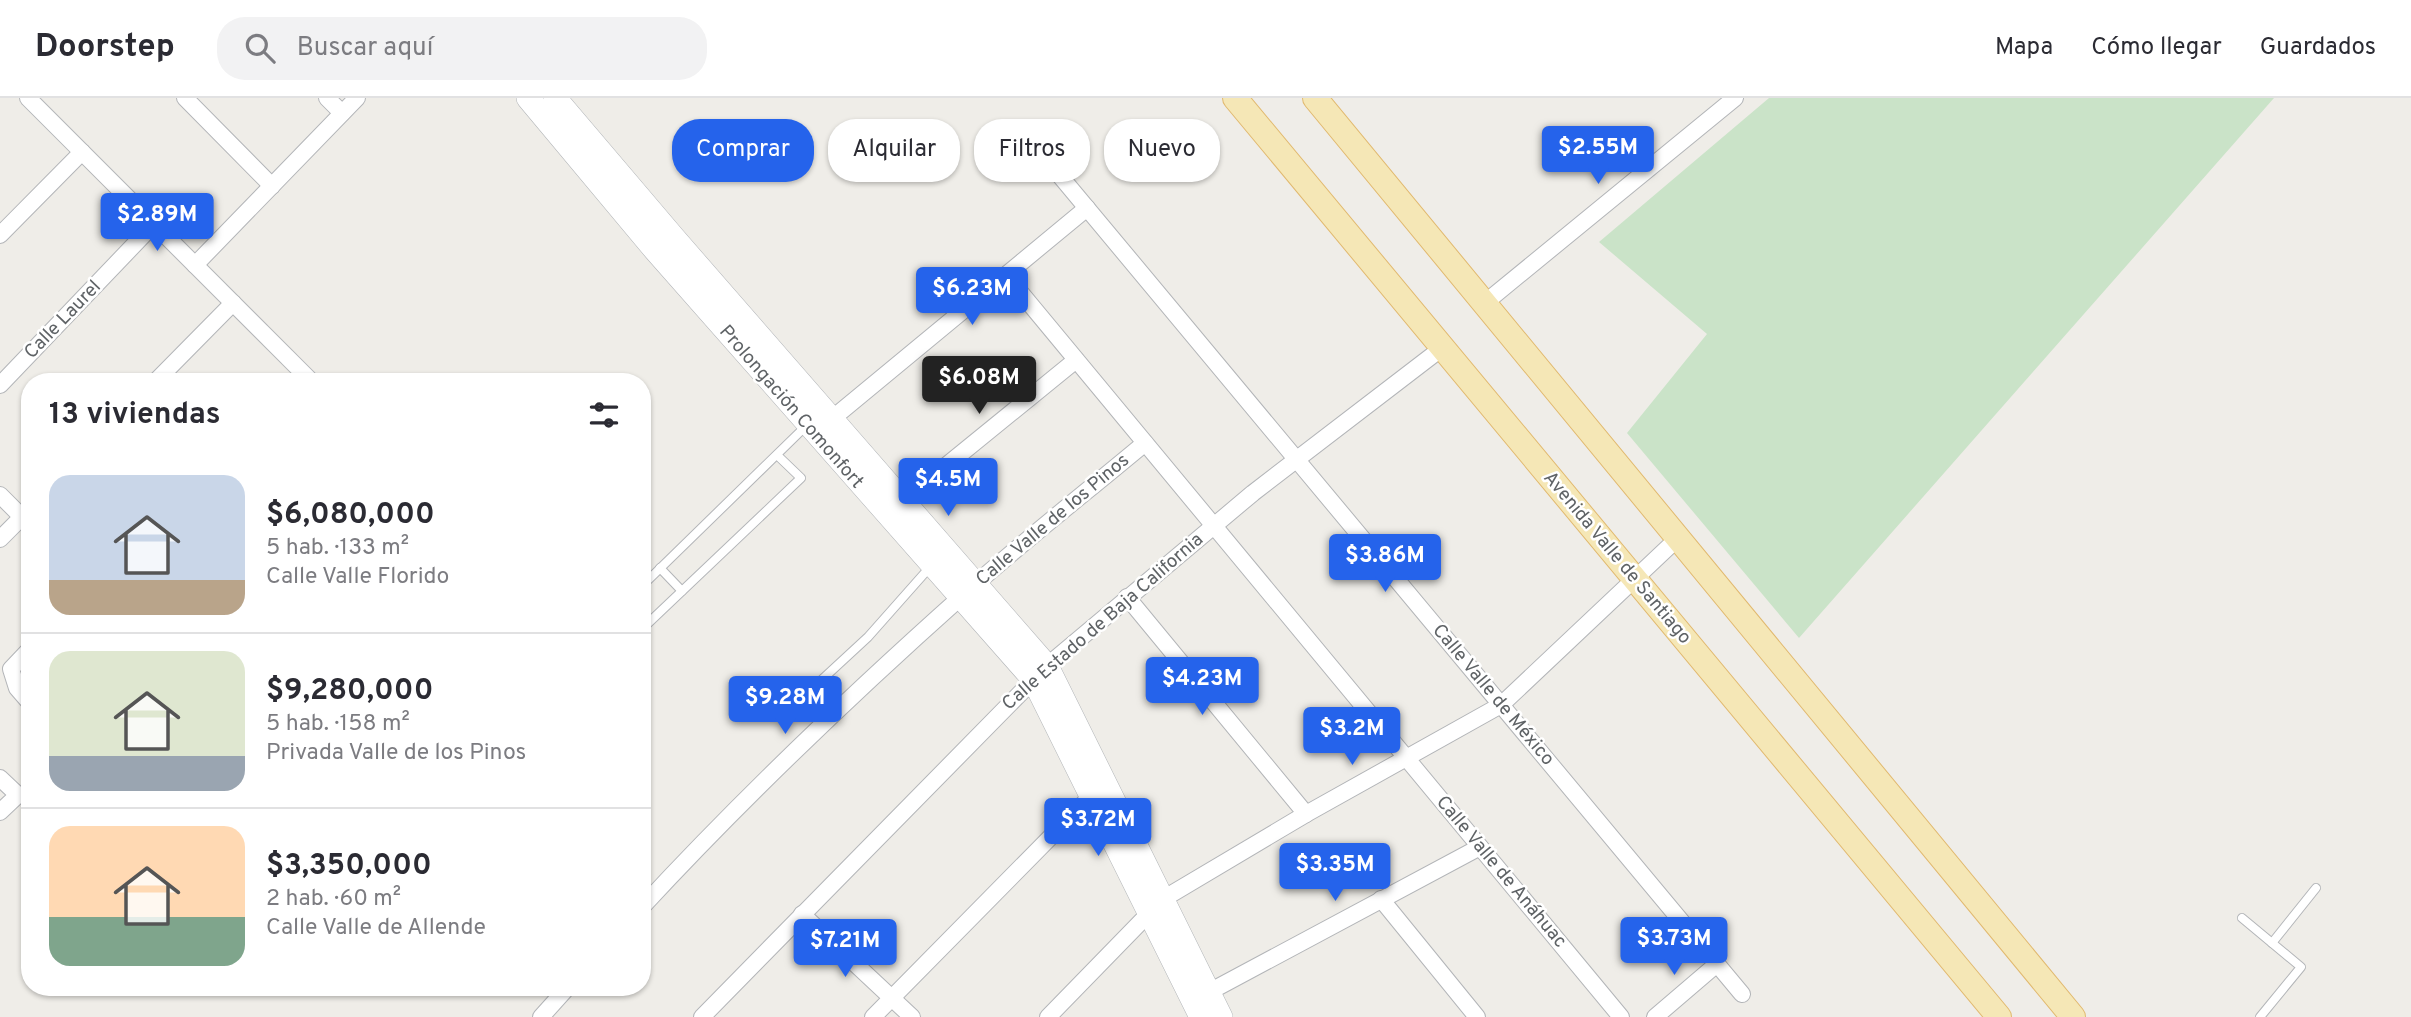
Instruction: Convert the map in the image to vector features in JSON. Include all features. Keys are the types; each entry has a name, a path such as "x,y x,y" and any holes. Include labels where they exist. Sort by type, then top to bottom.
{"main road":[{"name":"Avenida Valle de Santiago","path":"1235,98 1999,1017"},
{"path":"1315,98 1486,302 2073,1017"}],"street":[{"path":"28,98 303,373"},
{"path":"185,98 272,186"},
{"path":"327,98 342,113"},
{"path":"195,265 357,98"},
{"name":"Prolongación Comonfort","path":"528,98 807,425 932,565 968,591"},
{"name":"Prolongación Comonfort","path":"555,98 904,500 968,591 1040,673 1157,906 1201,1017"},
{"path":"1486,302 1735,98"},
{"path":"0,235 82,152"},
{"name":"Calle Valle de México","path":"1065,182 1742,994"},
{"path":"833,418 1087,208"},
{"name":"Calle Laurel","path":"0,385 154,224"},
{"name":"Calle Valle de Anáhuac","path":"1006,275 1621,1017"},
{"path":"169,373 233,303"},
{"name":"Calle Estado de Baja California","path":"702,1017 1040,673 1213,525 1442,348"},
{"path":"904,500 1076,360"},
{"name":"Calle Valle de los Pinos","path":"651,898 814,734 968,591 1145,443"},
{"path":"0,495 21,512"},
{"path":"0,540 21,522"},
{"path":"1048,1017 1157,906 1306,814 1501,705 1678,538"},
{"path":"1127,597 1306,814"},
{"path":"21,658 11,669 21,693"},
{"name":"Prolongación Comonfort","path":"1040,673 1091,796 1209,992 1221,1017"},
{"path":"0,778 18,795 0,812"},
{"path":"873,1017 1091,796"},
{"path":"1209,992 1480,847"},
{"path":"1381,900 1477,1017"},
{"path":"802,914 912,1017"},
{"path":"1655,1017 1717,964"},
{"path":"541,1017 560,996"}],"lane":[{"path":"651,577 807,425"},
{"path":"651,620 801,478 777,455"},
{"path":"802,698 868,636 932,565"},
{"path":"660,568 682,591"},
{"path":"2272,943 2316,888"},
{"path":"2242,918 2301,967 2260,1017"}],"green space":[{"path":"1769,98 2274,98 1799,638 1627,433 1707,334 1599,242"}]}
